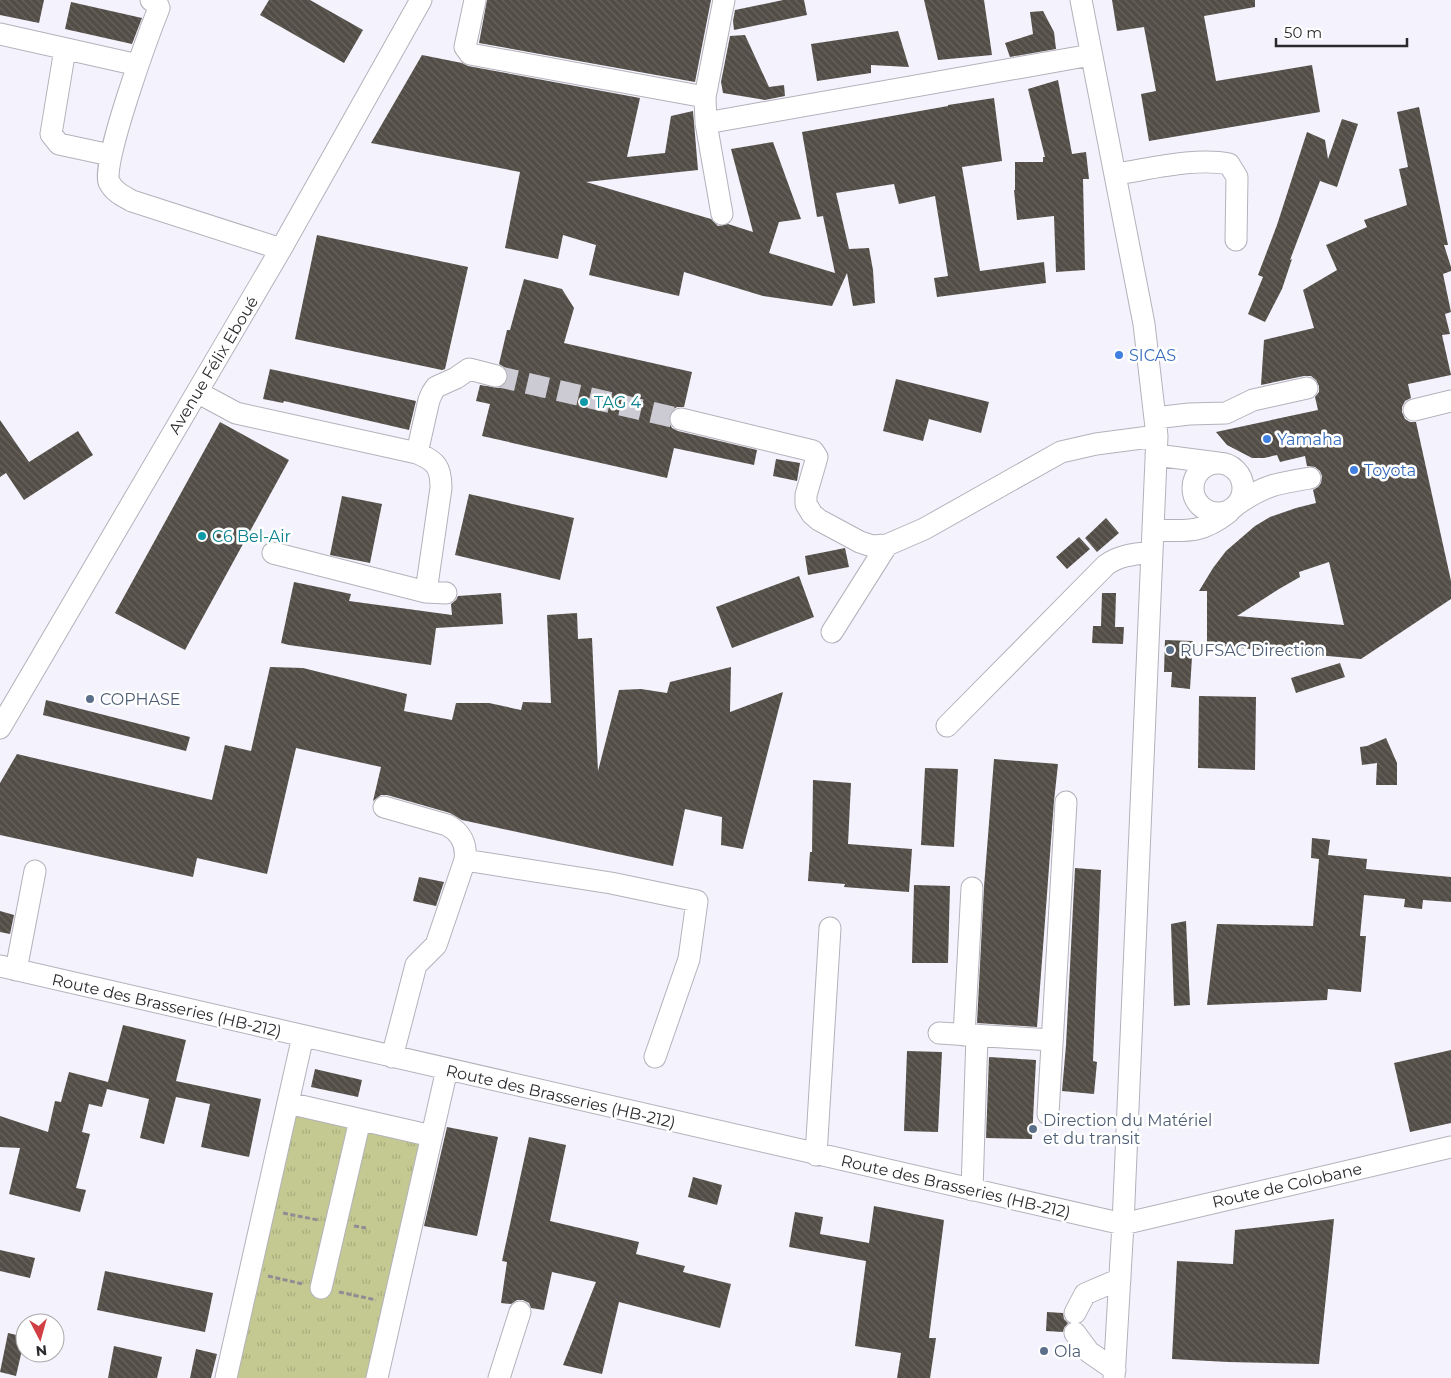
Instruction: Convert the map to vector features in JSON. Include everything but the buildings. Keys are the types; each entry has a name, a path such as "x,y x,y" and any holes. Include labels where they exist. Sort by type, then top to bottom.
{"street":[{"path":"151,0 157,3 159,8 138,65 110,155 108,181 117,193 132,201 282,249"},
{"name":"Avenue Félix Eboué","path":"0,728 282,249 421,0"},
{"path":"475,0 465,47 470,54 705,97"},
{"path":"722,214 706,123 705,97 724,0"},
{"path":"1081,0 1144,324 1156,436 1123,1224 1114,1374"},
{"path":"0,34 138,65"},
{"path":"66,49 51,134 59,144 110,155"},
{"path":"706,123 1091,54"},
{"path":"1116,174 1199,162 1216,161 1229,164 1237,177 1236,240"},
{"path":"417,453 429,400 434,389 469,369 496,376"},
{"path":"681,418 813,451 817,457 806,495 806,504 812,514 860,542 872,546 887,545 924,529 1061,452 1096,444 1156,436 1189,414 1226,413 1253,400 1307,388"},
{"path":"197,392 236,413 417,453 432,459 436,464 441,481 436,593 273,553"},
{"path":"1414,410 1451,401"},
{"path":"1156,436 1258,481 1273,484"},
{"path":"1186,531 1195,515 1192,495 1192,483 1197,473 1209,464 1230,468 1243,483 1243,493 1234,507 1218,514 1208,512 1197,504 1192,495"},
{"path":"1153,530 1186,531 1204,528 1215,523 1255,492 1273,484 1310,478"},
{"path":"832,632 887,545"},
{"path":"947,726 1106,565 1131,554 1152,552"},
{"path":"1048,1114 1066,802"},
{"path":"384,807 447,825 456,830 463,840 466,853 436,945 416,966 392,1056"},
{"path":"465,860 610,883 697,901 689,959 655,1057"},
{"path":"8,968 35,871"},
{"path":"972,888 970,1035 972,1190"},
{"path":"816,1154 830,928"},
{"name":"Route des Brasseries (HB-212)","path":"8,968 1123,1224"},
{"path":"939,1033 1052,1040"},
{"path":"226,1378 303,1036"},
{"path":"378,1378 447,1069"},
{"path":"288,1103 432,1136"},
{"path":"321,1288 360,1120"},
{"name":"Route de Colobane","path":"1123,1224 1451,1146"},
{"path":"1114,1374 1089,1352 1075,1323 1085,1294 1120,1279"},
{"path":"499,1378 520,1312"}],"path":[{"path":"264,1209 366,1228"}],"green space":[{"path":"293,1112 424,1143 369,1378 236,1378"}],"tunnel":[{"path":"496,376 681,419"}],"place":[{"name":"SICAS","path":"1119,355"},
{"name":"TAG 4","path":"584,402"},
{"name":"Yamaha","path":"1267,439"},
{"name":"Toyota","path":"1354,470"},
{"name":"C6 Bel-Air","path":"202,536"},
{"name":"RUFSAC Direction","path":"1170,650"},
{"name":"COPHASE","path":"90,699"},
{"name":"Direction du Matériel et du transit","path":"1033,1129"},
{"name":"Ola","path":"1044,1351"}]}
